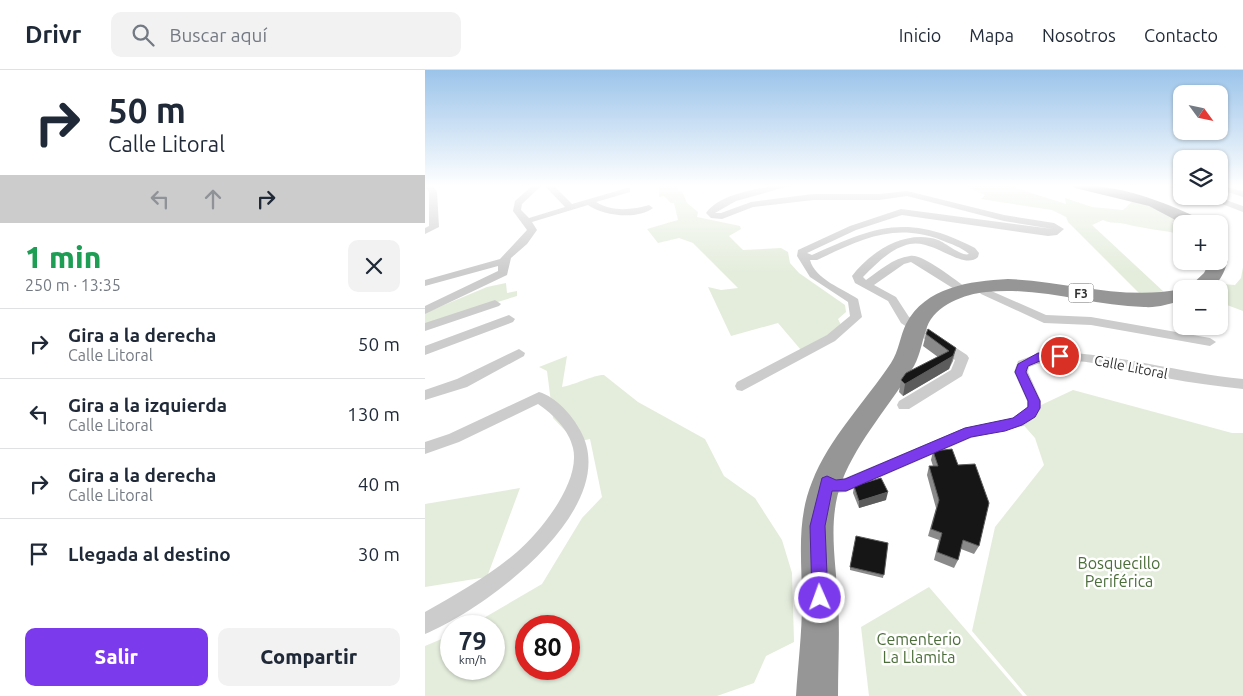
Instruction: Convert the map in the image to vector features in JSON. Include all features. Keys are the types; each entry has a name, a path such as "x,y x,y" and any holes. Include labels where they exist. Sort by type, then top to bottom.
{"highway":[{"path":"1208,280 1213,276 1215,270"},
{"name":"F3","path":"817,696 821,616 818,526 827,482 853,436 890,405 902,365 910,349 915,327 920,318 939,301 972,288 1015,285 1145,301 1173,297"}],"street":[{"path":"425,231 434,227 434,214"},
{"path":"425,310 503,274 502,262 505,256 529,235 532,230 521,214"},
{"path":"527,221 550,214"},
{"path":"712,214 714,216 728,214"},
{"path":"742,386 831,338 857,317 854,301 816,278 808,270 802,252 853,228 894,214"},
{"path":"916,214 1048,233 1057,232 1059,229 1054,226 991,214"},
{"path":"805,258 813,258 878,232 905,227 933,233 974,253 973,257 965,258 927,241 906,241 885,251 857,276 857,279 866,285 892,299 905,320 962,358 957,373 890,405"},
{"path":"866,285 900,262 912,258 972,288 985,292 1044,320 1091,321 1210,342"},
{"path":"425,283 502,262"},
{"path":"425,327 495,304"},
{"path":"425,351 509,319"},
{"path":"425,395 461,383 519,353"},
{"name":"Calle Litoral","path":"827,482 836,486 846,485 969,432 1017,422 1031,413 1034,408 1034,401 1021,372 1023,364 1038,357 1089,358 1183,376 1243,384"},
{"path":"425,448 454,438 539,397 548,402 573,431 581,446 583,459 570,497 545,537 523,558 464,601 425,624"}],"green space":[{"path":"677,214 698,214 697,217 740,226 741,229 729,236 743,250 781,248 788,252 790,263 799,273 845,305 846,312 838,319 842,327 801,350 778,323 731,336 708,287 721,290 738,288 693,243 679,238 658,243 647,229 678,220"},
{"path":"1060,214 1168,214 1173,216 1173,233 1103,220 1092,225 1164,292 1155,295 1139,293 1068,222 1066,217"},
{"path":"1243,267 1243,311 1228,305 1228,284 1235,285 1241,278"},
{"path":"506,283 507,293 517,291 517,296 425,324 425,313 487,287"},
{"path":"567,356 562,387 604,375 638,402 705,439 724,476 755,498 782,540 792,573 794,642 766,656 754,683 717,696 425,696 425,646 440,640 440,680 505,680 505,615 489,615 542,584 582,518 602,497 590,439 576,442 553,418 547,371 539,367"},
{"name":"Bosquecillo Periférica","path":"1073,390 1232,433 1243,433 1243,696 1027,696 972,631 995,527 1044,465 1035,438 1019,420 1039,406"},
{"path":"520,488 487,577 425,587 425,504"},
{"name":"Cementerio La Llamita","path":"929,587 1023,696 869,696 861,627"}],"building":[{"path":"928,329 956,348 953,356 905,384 901,380 906,373 949,351 926,334"},
{"path":"952,449 958,465 975,464 989,503 979,546 963,540 958,560 937,552 942,533 931,529 939,500 929,466 938,466 933,451"},
{"path":"881,478 888,492 859,501 854,486"},
{"path":"856,536 888,543 884,575 850,567"}],"route":[{"path":"820,598 818,526 827,482 836,486 846,485 969,432 988,430 1017,422 1031,413 1034,408 1034,401 1021,372 1023,364 1038,357 1060,356"}]}
